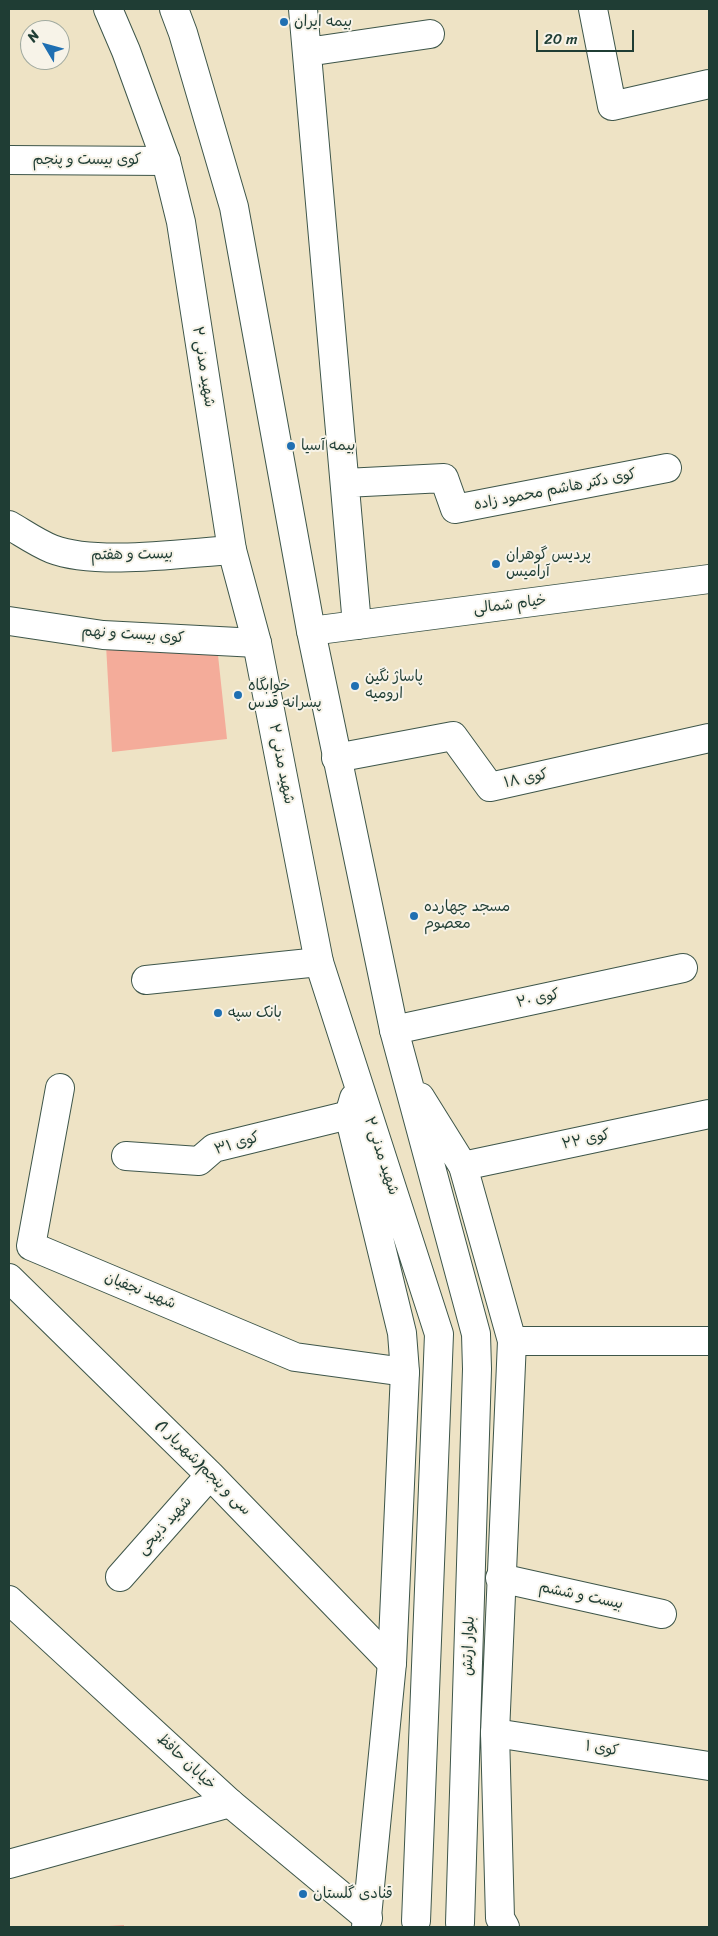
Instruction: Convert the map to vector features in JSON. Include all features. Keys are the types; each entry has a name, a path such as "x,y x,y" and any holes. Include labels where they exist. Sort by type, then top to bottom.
{"street":[{"name":"شهید مدنی ۲","path":"108,9 126,51 166,161 181,222 232,550 257,643 319,962 439,1334 416,1921"},
{"path":"174,9 184,33 234,207 311,631 394,1030 405,1073 463,1166 512,1341 500,1578 495,1732 501,1924"},
{"path":"303,9 358,625"},
{"path":"593,9 612,106 709,84"},
{"path":"307,52 430,34"},
{"name":"کوی بیست و پنجم","path":"9,160 166,161"},
{"name":"کوی دکتر هاشم محمود زاده","path":"345,483 444,478 455,509 667,468"},
{"name":"بیست و هفتم","path":"9,525 53,549 86,556 132,556 232,550"},
{"name":"خیام شمالی","path":"311,631 709,579"},
{"name":"کوی بیست و نهم","path":"9,621 103,635 257,643"},
{"name":"کوی ۱۸","path":"336,758 453,736 490,786 709,738"},
{"path":"146,980 319,962"},
{"name":"کوی ۲۰","path":"394,1030 683,968"},
{"name":"بلوار ارتش","path":"405,1073 476,1334 477,1369 460,1923"},
{"path":"358,1085 349,1115 402,1334 405,1372 392,1663 370,1924"},
{"name":"شهید نجفیان","path":"60,1088 31,1246 295,1357 405,1372"},
{"name":"کوی ۲۲","path":"463,1166 709,1114"},
{"name":"کوی ۳۱","path":"126,1156 199,1161 214,1148 349,1115"},
{"name":"سی و پنجم(شهریار ۱)","path":"9,1278 210,1475 392,1663"},
{"path":"512,1341 709,1341"},
{"name":"شهید ذبیحی","path":"120,1577 210,1475"},
{"name":"بیست و ششم","path":"500,1578 662,1614"},
{"name":"خیابان حافظ","path":"9,1600 230,1803 370,1924"},
{"name":"کوی ۱","path":"495,1732 709,1766"},
{"path":"9,1864 230,1803"}],"building":[{"path":"106,645 217,646 227,739 112,752"},
{"path":"124,1925 124,1927 109,1927 109,1926"}],"place":[{"name":"بیمه ایران","path":"284,22"},
{"name":"بیمه آسیا","path":"291,446"},
{"name":"پردیس گوهران آرامیس","path":"496,564"},
{"name":"پاساژ نگین ارومیه","path":"355,686"},
{"name":"خوابگاە پسرانە قدس","path":"238,695"},
{"name":"مسجد چهارده معصوم","path":"414,916"},
{"name":"بانک سپه","path":"218,1013"},
{"name":"قنادی گلستان","path":"303,1894"}]}
